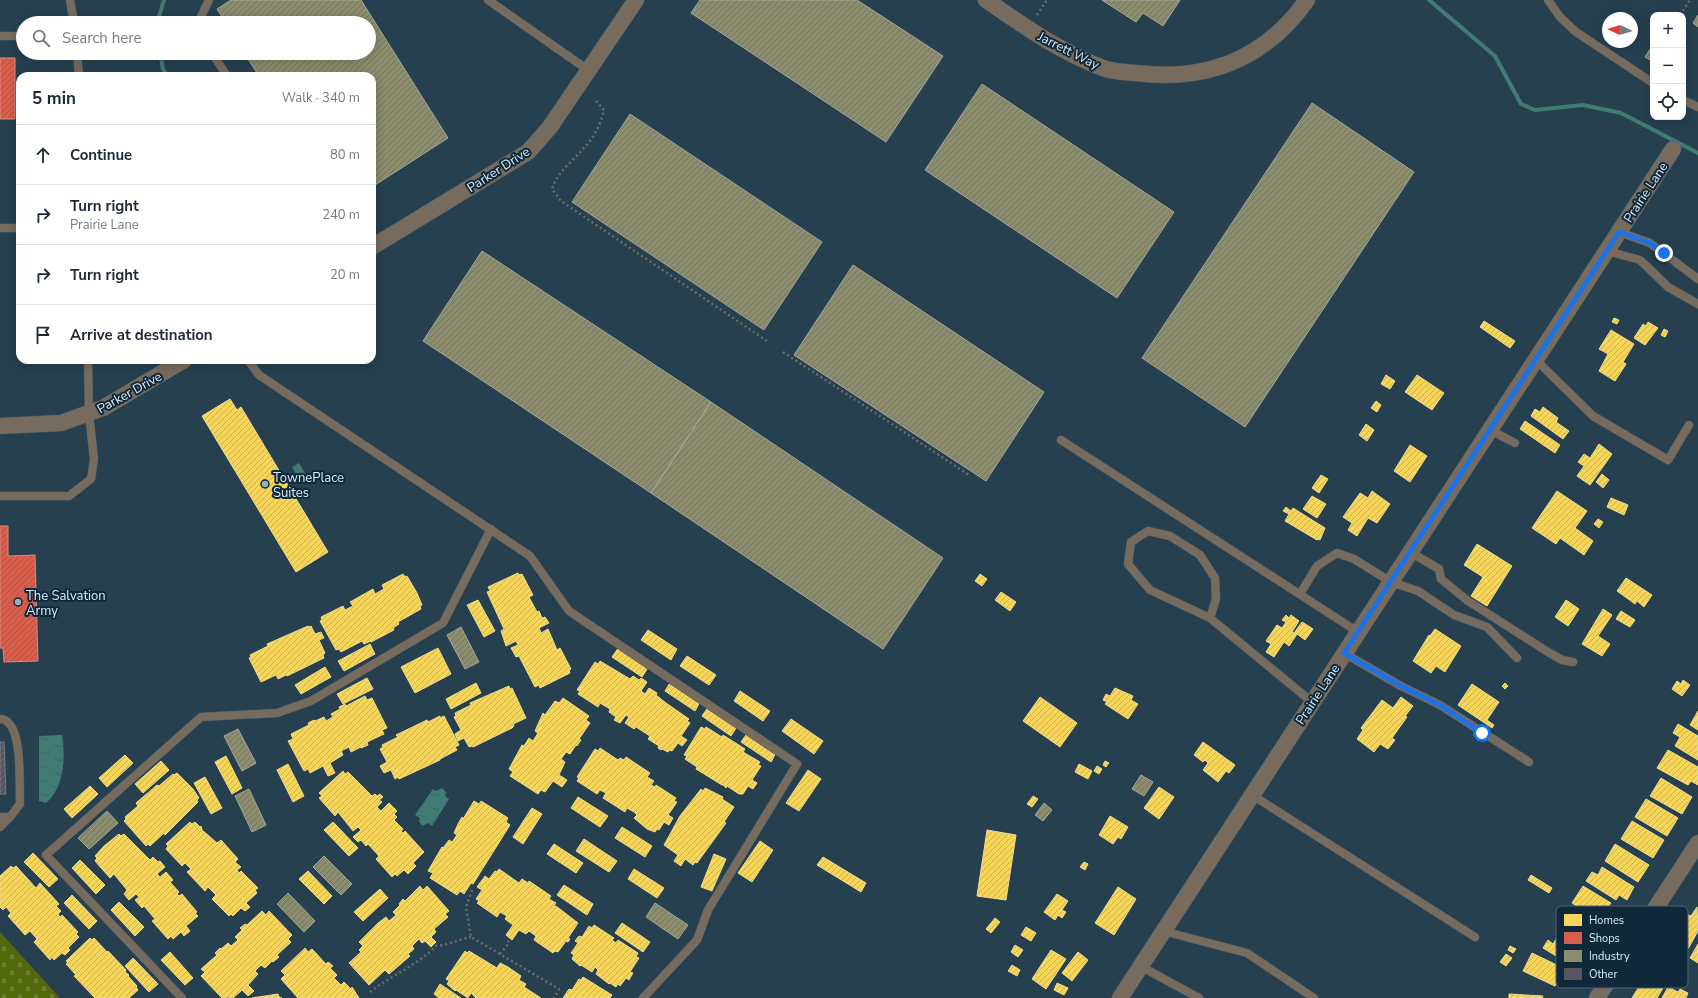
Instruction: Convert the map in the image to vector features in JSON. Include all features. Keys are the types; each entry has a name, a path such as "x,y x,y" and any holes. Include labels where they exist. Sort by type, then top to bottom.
{"street":[{"name":"Parker Drive","path":"376,245 528,152 550,127 636,0"},
{"name":"Jarrett Way","path":"986,0 1048,42 1105,69 1161,76 1215,70 1240,59 1273,38 1293,20 1307,0"},
{"name":"Prairie Lane","path":"1120,998 1673,149"},
{"name":"Parker Drive","path":"0,426 61,423 88,414 104,408 177,364"},
{"path":"1664,906 1692,867 1698,843"},
{"path":"1597,998 1604,988"}],"lane":[{"path":"70,0 73,16"},
{"path":"201,16 209,0"},
{"path":"488,0 588,70"},
{"path":"1548,0 1560,17 1576,32 1650,81"},
{"path":"0,36 16,36"},
{"path":"78,60 79,72"},
{"path":"217,60 224,72"},
{"path":"1686,101 1698,107"},
{"path":"0,228 16,228"},
{"path":"1619,232 1650,243 1698,279"},
{"path":"1607,251 1640,260 1668,287 1698,304"},
{"path":"1536,360 1592,416 1668,460 1689,425"},
{"path":"0,496 69,496 91,479 94,459 88,414 88,364"},
{"path":"251,364 259,375 492,529 530,556 569,611 797,764 708,910 697,940 643,998"},
{"path":"1490,430 1515,443"},
{"path":"1061,440 1358,632"},
{"path":"178,997 46,855 201,717 277,713 311,701 443,623 492,529"},
{"path":"1210,618 1216,599 1215,578 1200,555 1170,536 1148,531 1131,542 1128,564 1150,590 1210,618 1312,702"},
{"path":"1410,552 1439,569 1441,579 1468,601 1548,652 1562,660 1573,662"},
{"path":"1300,594 1317,566 1337,553 1354,560 1391,582 1418,591 1454,615 1487,627 1517,658"},
{"path":"1344,653 1399,685 1440,705 1529,762"},
{"path":"0,720 4,719 12,724 18,739 20,804 0,827"},
{"path":"1252,795 1475,937"},
{"path":"0,818 10,817"},
{"path":"1163,931 1247,952 1314,998"},
{"path":"1140,966 1185,994 1199,998"}],"path":[{"path":"1037,15 1047,0"},
{"path":"1682,12 1690,0"},
{"path":"596,101 604,110 603,116 593,136 560,173 552,189 554,194 560,201 767,341"},
{"path":"783,352 969,475"},
{"path":"471,937 466,907 472,890"},
{"path":"370,992 413,966 436,946 442,946 456,940 471,937 559,989 554,998"},
{"path":"500,954 509,943 508,940"}],"green space":[{"path":"0,932 60,998 0,998"}],"water":[{"path":"299,463 309,480 302,484 292,467"},
{"path":"62,735 64,753 60,781 52,797 46,803 39,801 39,736"},
{"path":"442,788 446,792 445,796 449,799 432,826 428,823 422,826 419,821 420,818 415,815 433,789 436,791"}],"building: Homes":[{"path":"1614,318 1619,320 1617,324 1612,322"},
{"path":"1484,321 1515,341 1510,348 1480,327"},
{"path":"1648,322 1658,328 1645,345 1634,338 1643,324 1646,326"},
{"path":"1664,329 1668,331 1665,337 1661,335"},
{"path":"1611,330 1634,344 1623,362 1626,364 1615,381 1599,371 1608,354 1599,349"},
{"path":"1386,375 1395,381 1390,389 1381,384"},
{"path":"1417,375 1444,393 1432,410 1405,392"},
{"name":"TownePlace Suites","path":"230,399 237,410 241,407 328,552 296,572 202,416"},
{"path":"1376,401 1381,405 1377,412 1371,408"},
{"path":"1543,407 1558,418 1556,422 1569,431 1563,439 1531,416 1535,409 1540,412"},
{"path":"1525,421 1560,445 1555,453 1520,429"},
{"path":"1366,424 1374,430 1367,441 1359,435"},
{"path":"1599,444 1612,454 1590,485 1577,476 1584,466 1578,462 1584,454 1590,458"},
{"path":"1410,445 1427,456 1410,482 1394,471"},
{"path":"1602,474 1609,480 1603,488 1596,482"},
{"path":"1321,475 1328,479 1319,493 1312,488"},
{"path":"1372,491 1390,504 1377,523 1368,518 1357,536 1348,530 1352,523 1343,517 1360,493 1368,498"},
{"path":"1557,491 1587,511 1575,528 1593,541 1584,555 1560,538 1556,544 1532,528"},
{"path":"1312,496 1326,504 1317,518 1303,509"},
{"path":"1611,498 1628,505 1624,515 1607,507"},
{"path":"1286,507 1291,511 1293,508 1325,528 1320,540 1317,540 1285,521 1289,514 1283,511"},
{"path":"1598,519 1603,522 1599,528 1594,524"},
{"path":"1477,544 1512,566 1487,606 1471,596 1483,577 1464,565"},
{"path":"518,573 519,575 522,574 533,595 529,597 537,612 539,611 542,618 545,617 549,623 539,628 541,633 548,629 557,650 560,648 571,669 569,670 570,673 540,688 539,685 535,687 519,656 516,657 511,648 518,645 516,641 506,646 501,631 504,629 487,592 490,591 488,587"},
{"path":"403,574 405,577 407,576 417,593 422,605 420,606 421,609 398,622 399,624 393,628 394,630 371,642 364,644 362,641 341,652 339,649 336,650 320,621 322,620 321,617 343,606 345,610 353,606 350,602 373,589 375,594 384,589 382,585"},
{"path":"980,574 987,579 982,586 975,581"},
{"path":"1626,578 1652,595 1644,607 1637,601 1635,604 1617,591"},
{"path":"1001,592 1016,602 1010,611 995,600"},
{"path":"478,600 495,631 484,637 467,605"},
{"path":"1566,600 1579,609 1568,626 1555,617"},
{"path":"1603,609 1612,615 1598,636 1610,644 1602,656 1582,644"},
{"path":"1621,611 1635,620 1630,627 1616,619"},
{"path":"1286,615 1289,618 1291,615 1299,621 1292,632 1294,633 1302,622 1313,629 1305,640 1297,634 1289,646 1284,642 1274,657 1266,652 1271,644 1266,641 1277,625 1282,628 1286,622 1282,620"},
{"path":"311,626 315,634 321,632 324,638 319,640 325,653 323,655 324,658 287,676 286,675 278,679 276,675 261,682 249,658 251,657 250,655 268,646 267,644"},
{"path":"1435,629 1461,646 1445,672 1436,666 1431,673 1413,661 1429,635 1430,636"},
{"path":"648,630 677,649 671,660 641,640"},
{"path":"370,644 375,654 344,671 338,661"},
{"path":"619,647 649,666 642,677 612,657"},
{"path":"438,648 451,674 415,693 401,667"},
{"path":"687,656 716,675 709,685 680,666"},
{"path":"600,661 630,679 633,676 639,680 641,678 647,682 641,691 645,694 649,688 657,693 656,695 666,703 689,719 687,721 690,723 681,736 687,740 682,746 678,743 672,751 669,750 668,752 662,749 661,750 658,748 659,746 648,739 650,736 636,727 634,729 625,723 629,717 626,715 620,723 614,720 616,717 609,712 610,709 600,703 598,707 578,694 580,691 577,690 595,662 598,664"},
{"path":"325,667 331,677 301,694 295,685"},
{"path":"367,678 373,689 343,704 337,694"},
{"path":"1683,680 1690,685 1682,696 1672,689 1677,681 1681,684"},
{"path":"671,681 701,700 695,711 665,691"},
{"path":"476,683 481,693 451,709 446,699"},
{"path":"1505,683 1508,686 1505,689 1502,686"},
{"path":"1472,684 1499,702 1487,720 1494,725 1492,728 1458,705"},
{"path":"509,686 510,689 512,688 526,718 513,724 514,726 512,728 473,747 469,747 464,738 458,741 455,734 461,730 454,717 456,716 455,713 471,705 470,703"},
{"path":"1115,688 1133,696 1131,700 1138,704 1128,719 1105,704 1107,702 1103,700 1106,694 1110,696"},
{"path":"740,691 770,711 763,721 734,701"},
{"path":"365,696 367,700 372,698 387,728 382,730 384,734 367,742 368,745 351,752 349,747 341,751 343,755 330,763 335,773 328,776 323,766 310,773 308,769 304,771 288,741 293,739 291,734 309,725 308,723 314,720 315,721 324,717 326,721 333,717 331,714 340,709 339,707 345,704 346,706"},
{"path":"1040,697 1077,723 1060,747 1023,721"},
{"path":"1401,697 1413,706 1405,716 1407,717 1392,738 1395,740 1388,749 1380,744 1374,752 1357,739 1363,730 1361,728 1382,700 1393,708"},
{"path":"563,698 589,716 586,720 590,723 579,739 581,740 577,746 576,745 570,754 566,752 561,759 565,762 559,775 567,780 562,787 553,781 545,792 541,790 538,794 510,776 513,772 509,769 522,745 524,746 529,738 533,741 538,733 535,731 543,713 545,715 555,701 559,703"},
{"path":"709,706 738,725 731,736 702,716"},
{"path":"1698,711 1698,730 1690,725"},
{"path":"440,716 440,718 444,716 459,745 455,747 457,750 440,760 399,779 398,777 395,779 391,770 384,773 380,766 387,762 380,749 383,747 382,745 398,737 396,735 427,720 428,722"},
{"path":"791,719 823,741 814,754 782,731"},
{"path":"1678,724 1698,736 1698,760 1675,746 1680,737 1673,733"},
{"path":"701,727 705,729 706,727 722,737 723,735 745,749 743,752 760,762 758,765 761,766 752,780 757,783 753,789 748,786 743,794 739,794 727,786 726,788 724,785 696,769 697,767 685,759 687,756 684,755"},
{"path":"748,732 777,751 771,762 741,742"},
{"path":"1203,742 1235,765 1229,773 1226,771 1218,782 1203,770 1208,763 1205,760 1203,762 1194,755"},
{"path":"600,748 618,760 620,758 624,760 626,757 650,773 647,777 654,781 651,785 655,787 656,785 676,798 674,801 677,802 668,815 673,818 669,825 664,822 659,830 657,829 655,832 647,829 634,818 637,815 634,812 627,808 625,812 603,798 606,793 600,790 597,794 577,781 579,778 577,777 595,749 598,751"},
{"path":"1668,750 1698,767 1698,785 1691,781 1688,785 1657,768"},
{"path":"125,755 133,763 107,787 99,778"},
{"path":"226,756 242,788 232,794 215,762"},
{"path":"161,761 169,770 143,793 135,784"},
{"path":"1105,761 1109,763 1106,767 1103,765"},
{"path":"288,764 304,796 293,802 277,770"},
{"path":"1079,764 1092,771 1088,779 1075,772"},
{"path":"1097,766 1102,769 1099,774 1094,771"},
{"path":"808,770 821,779 799,811 786,803"},
{"path":"343,771 345,774 348,772 372,796 375,794 377,796 380,794 383,797 379,800 382,802 377,807 381,811 389,803 397,811 394,814 397,817 394,820 403,829 401,832 403,833 405,831 424,852 413,863 416,866 408,874 404,870 397,876 395,874 392,877 376,859 379,856 368,844 366,846 361,840 358,842 353,837 361,830 358,827 353,831 338,812 335,816 319,798 322,796 319,793"},
{"path":"177,773 193,789 199,798 197,800 198,802 165,835 164,833 150,846 148,844 146,846 124,821 126,819 125,817 138,806 136,803 157,785 159,786 173,774 174,775"},
{"path":"205,777 222,808 211,814 194,783"},
{"path":"1661,778 1692,797 1682,814 1650,796"},
{"path":"90,786 98,794 72,818 64,809"},
{"path":"1159,787 1174,797 1159,819 1144,808"},
{"path":"705,788 723,797 722,799 734,807 724,822 726,823 697,863 695,862 693,865 685,859 681,866 674,861 678,855 664,845 680,816 701,789 703,791"},
{"path":"1033,796 1038,799 1032,807 1027,804"},
{"path":"578,797 608,816 600,827 571,808"},
{"path":"1646,799 1678,818 1667,836 1635,817"},
{"path":"474,801 479,804 481,801 508,818 506,822 510,825 473,884 471,883 464,894 460,891 457,895 430,878 433,873 428,871 442,847 443,848 449,840 452,842 457,835 454,833 458,824 462,817 463,819"},
{"path":"532,808 542,814 523,844 513,837"},
{"path":"1110,816 1128,827 1121,839 1118,837 1113,844 1099,835"},
{"path":"1632,821 1664,840 1653,858 1621,839"},
{"path":"190,822 192,824 195,822 200,827 201,826 202,830 217,843 221,840 238,859 235,862 241,867 237,870 239,873 241,871 258,888 255,890 257,893 246,903 250,907 245,911 241,908 233,916 231,914 229,916 212,899 216,895 208,887 205,891 187,872 191,869 185,863 182,866 166,849 168,846 166,844"},
{"path":"333,822 358,848 349,856 324,830"},
{"path":"622,827 652,846 645,857 615,838"},
{"path":"987,830 1016,835 1006,900 977,896"},
{"path":"119,834 121,836 124,834 150,860 153,857 158,862 160,861 165,867 157,874 160,877 166,872 173,880 170,882 179,892 177,894 179,896 182,894 197,912 195,913 198,916 186,926 190,931 184,936 181,932 173,939 171,936 168,939 152,921 155,919 144,906 142,908 135,900 139,897 136,894 129,900 124,894 127,890 114,874 110,878 95,861 97,858 95,856 104,846"},
{"path":"584,839 617,861 609,872 576,851"},
{"path":"760,841 773,850 752,882 738,873"},
{"path":"554,844 583,863 576,873 547,854"},
{"path":"1615,844 1649,865 1638,882 1605,861"},
{"path":"33,853 58,879 49,887 24,862"},
{"path":"714,854 726,859 712,891 701,887"},
{"path":"823,857 866,883 861,892 817,865"},
{"path":"80,860 105,885 96,894 72,868"},
{"path":"1084,862 1088,864 1085,870 1080,867"},
{"path":"11,866 13,868 16,866 36,888 40,883 59,904 56,906 61,911 58,914 60,917 62,915 78,932 76,934 79,937 68,948 70,950 65,955 62,953 54,960 52,957 50,960 34,942 37,939 30,931 25,935 8,916 11,913 6,907 3,910 0,907 0,876"},
{"path":"1602,867 1634,887 1627,900 1619,895 1616,900 1586,881 1592,872 1598,875"},
{"path":"499,869 519,883 522,879 528,883 529,881 551,896 549,899 556,903 553,907 556,906 578,923 568,938 570,939 568,942 566,941 558,952 555,951 553,953 534,940 536,936 529,931 526,934 519,930 512,940 506,935 513,925 505,919 507,916 500,912 497,917 477,903 479,901 476,899 482,890 477,887 485,876 489,879 495,871 497,872"},
{"path":"634,869 664,888 657,898 628,879"},
{"path":"308,871 332,896 324,904 299,879"},
{"path":"1531,875 1552,888 1549,893 1528,880"},
{"path":"564,885 593,904 587,915 557,895"},
{"path":"420,886 423,890 427,886 449,911 445,914 448,917 434,929 436,932 431,937 436,942 431,947 425,941 422,943 419,939 412,946 414,949 408,954 410,956 389,974 385,970 369,985 349,963 361,952 359,950 363,946 359,942 386,917 389,921 396,915 393,912 400,905 399,904 403,899 405,901"},
{"path":"1583,886 1611,903 1609,906 1577,906 1572,903"},
{"path":"1118,887 1136,899 1114,935 1095,923"},
{"path":"380,889 388,898 363,921 354,912"},
{"path":"1057,894 1068,901 1062,910 1066,912 1062,918 1058,915 1055,920 1044,912"},
{"path":"72,895 97,921 89,929 64,903"},
{"path":"119,902 144,927 135,936 111,910"},
{"path":"1697,907 1698,931 1688,949 1688,915 1691,916"},
{"path":"262,911 266,915 269,911 292,935 288,939 291,942 277,955 279,957 273,962 272,961 265,968 261,965 255,971 258,974 248,985 254,991 248,996 242,990 233,998 222,998 201,976 205,972 201,969 217,955 215,953 220,948 221,949 228,943 231,946 238,940 235,937 242,930 240,928 245,924 247,925"},
{"path":"995,918 1000,922 991,933 986,929"},
{"path":"622,923 650,942 643,952 615,933"},
{"path":"594,925 614,938 612,940 616,943 618,940 638,953 636,957 639,958 630,972 633,973 629,980 626,978 620,986 618,984 616,987 610,983 609,984 596,974 598,970 595,967 592,972 581,965 580,966 572,959 574,955 571,953 578,943 575,941 579,936 582,937 589,926 592,928"},
{"path":"1026,927 1036,933 1031,941 1021,935"},
{"path":"90,938 92,940 94,938 107,952 108,951 126,970 125,972 137,986 136,987 138,990 129,998 95,998 74,976 76,975 66,964 68,963 66,961"},
{"path":"1556,939 1556,956 1543,948 1548,940 1553,944"},
{"path":"1698,944 1698,963 1690,958"},
{"path":"1015,945 1023,950 1018,957 1011,952"},
{"path":"1510,946 1516,949 1513,953 1508,950"},
{"path":"305,948 308,952 312,949 326,964 328,962 333,966 330,968 337,975 334,978 341,985 344,982 351,989 352,987 359,998 298,998 281,979 285,975 281,971"},
{"path":"1051,950 1066,959 1046,989 1032,979"},
{"path":"465,951 467,953 469,951 497,968 500,963 508,967 521,976 519,980 526,984 524,987 541,998 476,998 471,993 468,998 456,990 455,991 447,984 449,981 446,979"},
{"path":"170,952 193,978 185,985 161,960"},
{"path":"1078,952 1088,960 1072,981 1062,973"},
{"path":"1532,953 1556,965 1556,984 1555,986 1523,971"},
{"path":"1506,954 1512,958 1506,966 1500,962"},
{"path":"133,958 158,984 149,992 125,966"},
{"path":"1012,965 1020,970 1017,976 1008,971"},
{"path":"583,977 612,995 610,998 563,998 569,989 572,990 579,979 581,980"},
{"path":"1057,983 1068,988 1064,995 1054,990"},
{"path":"440,984 461,998 439,998 434,994"},
{"path":"1638,988 1663,988 1657,998 1632,998"},
{"path":"1667,988 1678,992 1680,989 1688,993 1686,998 1662,998"},
{"path":"278,994 279,997 282,998 252,998"},
{"path":"1509,994 1543,996 1542,998 1509,998"}],"building: Shops":[{"path":"0,58 15,58 15,119 0,119"},
{"name":"The Salvation Army","path":"0,526 8,526 8,556 35,555 38,661 4,662 3,648 0,648"}],"building: Industry":[{"path":"231,0 361,0 371,16 222,16 217,9"},
{"path":"700,0 857,0 943,56 886,142 691,13"},
{"path":"1102,0 1180,0 1163,26 1143,13 1136,22"},
{"path":"1698,15 1698,27 1693,23"},
{"path":"376,24 448,138 376,184 376,72 256,72 249,60 376,60"},
{"path":"1650,49 1650,60 1645,57"},
{"path":"982,84 1174,212 1117,298 925,170"},
{"path":"1312,103 1414,172 1245,427 1142,358"},
{"path":"630,114 822,242 764,330 572,202"},
{"path":"482,251 711,402 651,493 423,341"},
{"path":"853,265 1044,392 986,481 794,355"},
{"path":"711,402 943,558 883,649 651,493"},
{"path":"461,627 479,662 465,669 447,635"},
{"path":"238,729 256,763 242,771 224,736"},
{"path":"1141,775 1153,782 1144,796 1132,789"},
{"path":"249,789 266,825 252,832 235,796"},
{"path":"1044,803 1052,810 1043,821 1035,815"},
{"path":"107,811 118,823 89,849 78,838"},
{"path":"324,856 352,884 341,895 313,867"},
{"path":"288,893 315,921 304,932 277,904"},
{"path":"655,903 688,925 678,939 646,917"}],"building: Other":[{"path":"0,742 4,742 6,794 0,794"}],"waterway":[{"path":"159,16 164,0"},
{"path":"1429,0 1495,56 1521,104 1535,110 1583,105 1621,113 1698,153"},
{"path":"161,60 165,72"}],"place":[{"name":"TownePlace Suites","path":"265,484"},
{"name":"The Salvation Army","path":"18,602"}],"route":[{"path":"1482,733 1440,705 1399,685 1344,653 1619,232 1650,243 1664,253"}]}
